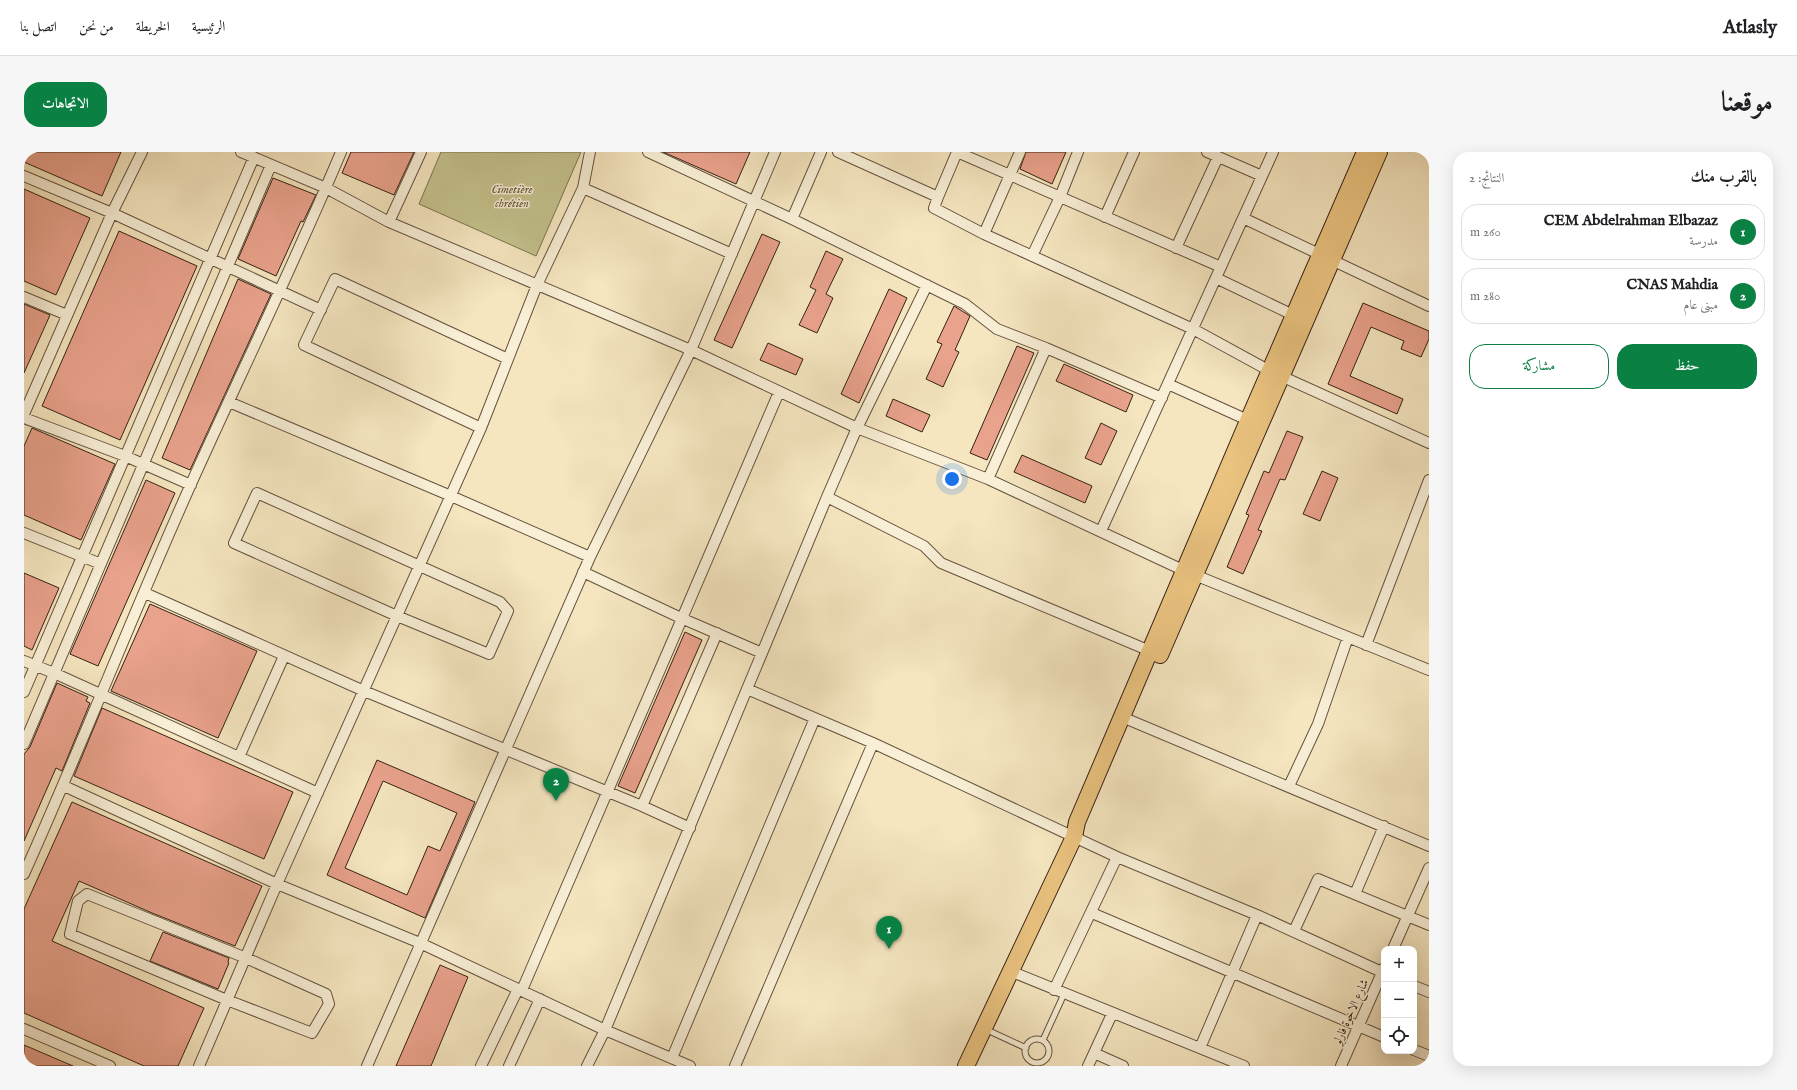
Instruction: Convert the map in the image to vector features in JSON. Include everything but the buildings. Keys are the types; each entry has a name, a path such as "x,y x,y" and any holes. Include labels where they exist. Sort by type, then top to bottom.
{"main road":[{"path":"966,1066 1074,837 1077,822 1126,718 1190,573 1326,256 1365,152"},
{"path":"1275,374 1294,315 1379,152"},
{"path":"1126,718 1150,651 1190,573"}],"street":[{"path":"24,414 112,213 142,152"},
{"path":"241,152 326,188 389,222 691,350 857,428 988,479 1190,573 1429,670"},
{"path":"24,874 64,786 190,486 280,291 341,152"},
{"path":"389,222 420,152"},
{"path":"199,1066 318,793 481,428 537,285 583,188 590,152"},
{"path":"648,152 792,219 965,304 997,329 1046,348 1162,398"},
{"path":"367,1066 583,572 691,350 775,152"},
{"path":"792,219 822,152"},
{"path":"838,152 938,197"},
{"path":"1221,267 957,152 934,208 984,234 1193,330 1275,374 1429,443"},
{"path":"984,234 1020,152"},
{"path":"1032,256 1060,197 1078,152"},
{"path":"1105,216 1134,152"},
{"path":"1207,152 1262,176"},
{"path":"1101,531 1273,152"},
{"path":"24,692 254,157"},
{"path":"1176,248 1218,157"},
{"path":"24,744 271,165"},
{"path":"24,176 112,213 321,310"},
{"path":"583,188 732,254"},
{"path":"1243,218 1429,306"},
{"path":"1216,278 1294,315"},
{"path":"481,428 304,345 335,279 508,359"},
{"path":"587,1066 605,1030 857,428 927,286"},
{"path":"24,297 67,315"},
{"path":"988,479 1046,348"},
{"path":"1168,384 1254,423"},
{"path":"481,1066 520,990 608,793 681,618 779,392"},
{"path":"229,402 451,496 590,557"},
{"path":"24,418 125,456 190,486"},
{"path":"1366,645 1429,480"},
{"path":"257,493 420,566 500,602 508,612 489,654 397,616 234,543 257,493"},
{"path":"827,497 924,546 942,563 1150,651"},
{"path":"24,533 101,564"},
{"path":"583,572 681,618 762,653"},
{"path":"145,593 364,691 642,806 690,828"},
{"path":"642,806 717,633"},
{"path":"1289,786 1318,724 1348,637"},
{"path":"239,757 284,656"},
{"path":"24,662 54,673 318,793"},
{"path":"747,689 873,743 1116,857 1257,915 1381,970"},
{"path":"672,1058 815,718"},
{"path":"1126,718 1429,846"},
{"path":"735,1066 873,743"},
{"path":"64,786 278,884 420,943 605,1030 690,1066"},
{"path":"1355,894 1384,826"},
{"path":"1054,990 1092,913 1116,857"},
{"path":"1393,946 1429,868"},
{"path":"1294,931 1318,879 1429,925"},
{"path":"88,894 246,958 326,994 330,1004 312,1033 228,1000 70,934 78,901 88,894"},
{"path":"1092,913 1381,1036"},
{"path":"1200,1048 1257,915"},
{"path":"1010,972 1244,1066"},
{"name":"شارع الاخوة فارلو","path":"1341,1066 1381,975"},
{"path":"1417,987 1429,992"},
{"path":"509,1066 540,999"},
{"path":"1088,1066 1112,1014"},
{"path":"24,1028 110,1066"},
{"path":"1417,1051 1429,1056"},
{"path":"1094,1053 1123,1066"}],"lane":[{"path":"1043,1040 1064,994"},
{"path":"983,1028 1026,1048"},
{"path":"1035,1039 1043,1040 1048,1046 1049,1054 1045,1060 1041,1062 1030,1060 1026,1054 1026,1048 1031,1041 1035,1039"}],"green space":[{"name":"Cimetière chrétien","path":"441,152 581,152 536,256 419,204"}],"place":[{"name":"CNAS Mahdia","path":"556,801"},
{"name":"CEM Abdelrahman Elbazaz","path":"889,949"}]}
